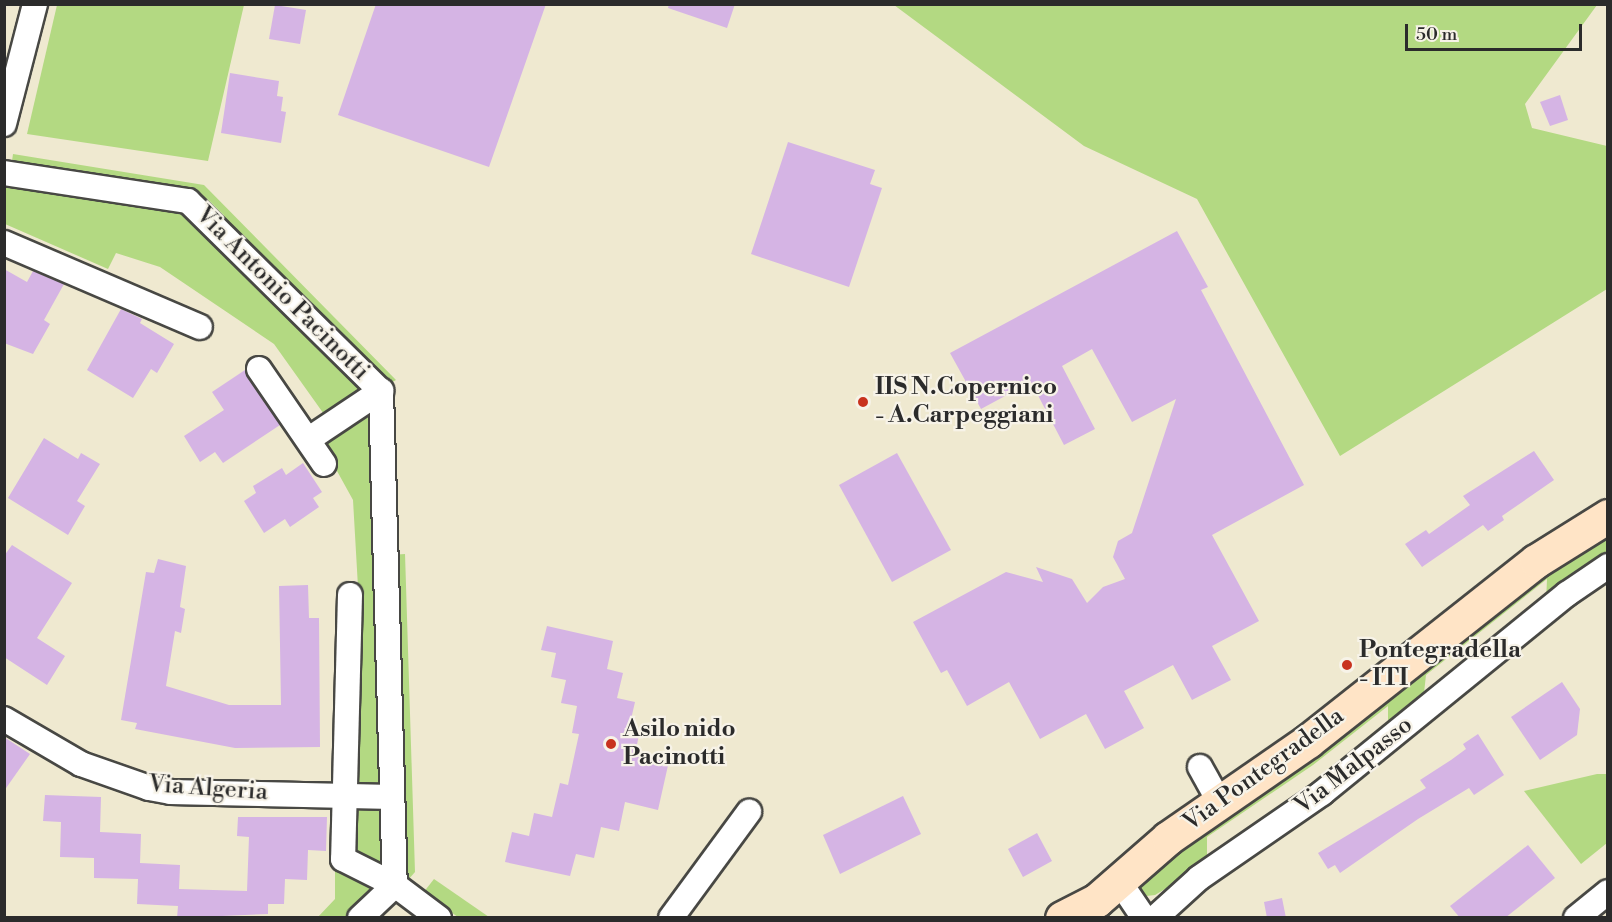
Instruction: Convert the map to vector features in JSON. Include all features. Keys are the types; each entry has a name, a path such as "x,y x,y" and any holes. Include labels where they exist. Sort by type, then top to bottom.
{"street":[{"path":"4,124 35,4"},
{"name":"Via Antonio Pacinotti","path":"4,173 188,201 381,391 395,885"},
{"path":"4,243 200,327"},
{"path":"259,369 324,464"},
{"name":"Via Antonio Pacinotti","path":"309,439 381,391"},
{"name":"Via Pontegradella","path":"1062,918 1102,900 1168,838 1308,741 1536,561 1608,516"},
{"name":"Via Malpasso","path":"1155,918 1199,878 1322,794 1567,594 1608,567"},
{"path":"350,596 343,859 395,885 439,918"},
{"path":"349,625 387,625"},
{"name":"Via Algeria","path":"4,719 81,764 149,788 211,794 346,794 392,797"},
{"path":"1200,767 1220,803"},
{"path":"671,918 749,812"},
{"path":"360,918 395,885"},
{"path":"1576,918 1608,892"},
{"path":"1102,900 1144,918"}],"green space":[{"path":"57,5 244,5 208,161 27,134"},
{"path":"894,5 1597,5 1525,104 1532,128 1607,146 1607,289 1340,456 1197,199 1084,146"},
{"path":"13,154 204,185 396,380 384,387 194,196 11,168"},
{"path":"4,180 186,212 363,390 326,417 274,344 160,267 116,253 108,269 5,224"},
{"path":"376,402 386,789 355,788 358,587 353,500 321,442"},
{"path":"1607,528 1606,560 1546,602 1547,579 1426,675 1423,702 1388,730 1388,706 1313,765 1207,837 1207,864 1155,895 1138,897 1136,881 1544,569"},
{"path":"405,554 415,872 408,880 398,872 390,555"},
{"path":"1597,774 1607,774 1607,843 1581,864 1524,791"},
{"path":"355,805 384,807 386,869 353,854"},
{"path":"335,869 379,890 348,917 317,918 335,899"},
{"path":"434,879 489,917 458,917 423,893"}],"building":[{"path":"376,4 546,4 489,167 338,115"},
{"path":"669,4 735,4 727,28 668,8"},
{"path":"275,5 306,10 300,44 269,39"},
{"path":"230,73 279,81 277,96 283,97 281,111 286,112 281,143 221,133"},
{"path":"1560,95 1568,120 1550,126 1540,102"},
{"path":"788,142 875,170 870,184 882,188 849,287 751,254"},
{"path":"1177,231 1208,287 1201,290 1304,485 1212,535 1259,621 1212,646 1231,680 1192,700 1173,665 1124,691 1144,728 1105,749 1086,714 1040,739 1009,682 967,706 947,670 941,673 913,622 1006,572 1043,582 1036,567 1072,579 1087,603 1103,587 1125,579 1113,557 1118,541 1132,533 1176,399 1132,422 1092,349 1062,366 1095,429 1064,445 1031,382 981,409 950,353"},
{"path":"4,269 27,282 33,271 64,284 44,320 50,324 33,354 4,343"},
{"path":"121,309 142,319 140,323 174,344 157,373 151,369 133,398 87,370"},
{"path":"245,370 280,425 223,463 215,452 200,462 184,436 224,410 212,392"},
{"path":"44,438 78,459 81,453 100,464 77,501 85,506 68,535 8,498"},
{"path":"1534,451 1554,480 1502,516 1504,520 1488,531 1483,525 1422,567 1405,544 1426,530 1429,534 1470,505 1463,496"},
{"path":"897,453 951,550 892,582 839,485"},
{"path":"303,463 322,492 313,498 319,507 290,527 285,519 264,533 244,501 256,493 253,486 282,468 286,475"},
{"path":"12,545 72,583 37,638 65,656 47,685 4,657 4,556"},
{"path":"158,559 186,566 180,607 185,609 181,633 175,631 166,686 229,705 281,705 279,586 308,585 309,618 319,618 320,747 235,748 135,729 137,723 121,720 146,572 154,573"},
{"name":"Asilo nido Pacinotti","path":"547,626 613,641 607,669 623,673 617,698 635,702 629,728 640,730 635,754 669,761 658,810 625,802 619,831 601,827 594,858 576,854 570,876 505,862 512,832 529,836 534,813 552,817 560,783 568,785 579,734 572,733 577,706 561,703 566,680 551,677 556,653 541,650"},
{"path":"1562,682 1580,709 1577,735 1540,760 1511,717"},
{"path":"1478,734 1504,775 1474,795 1469,788 1418,819 1340,873 1335,865 1328,869 1318,853 1426,788 1420,780 1466,749 1463,744"},
{"path":"4,737 30,754 4,791"},
{"path":"45,795 101,797 100,832 141,834 140,863 180,865 179,889 247,891 249,837 237,836 238,817 327,817 326,851 308,850 307,880 285,879 284,904 268,904 268,914 177,918 178,906 137,904 138,879 94,878 94,858 60,857 61,822 43,821"},
{"path":"903,796 921,834 840,874 823,835"},
{"path":"1037,833 1052,861 1023,877 1008,849"},
{"path":"1528,845 1555,878 1505,918 1460,918 1450,906"},
{"path":"1282,898 1286,918 1267,918 1264,902"}],"place":[{"name":"IIS N.Copernico - A.Carpeggiani","path":"863,402"},
{"name":"Pontegradella - ITI","path":"1347,665"},
{"name":"Asilo nido Pacinotti","path":"611,744"}]}
